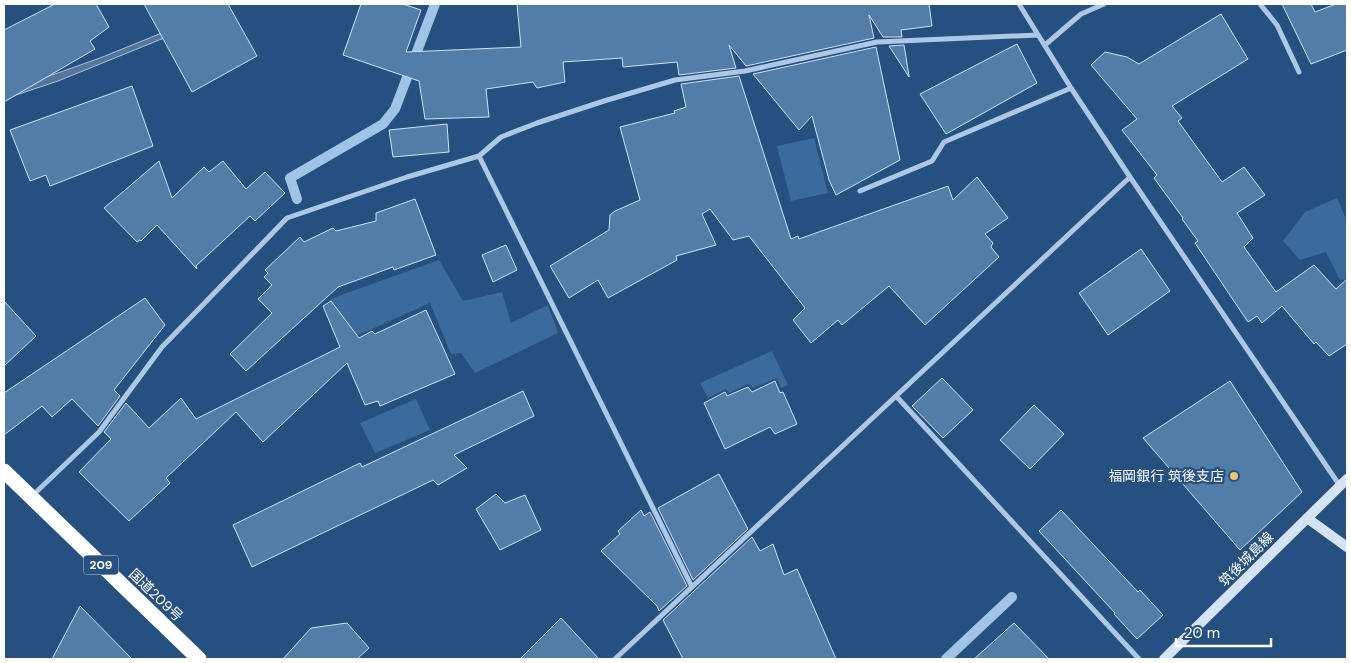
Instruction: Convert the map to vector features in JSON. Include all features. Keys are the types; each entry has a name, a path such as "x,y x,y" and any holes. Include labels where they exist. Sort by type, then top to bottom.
{"highway":[{"name":"国道209号","path":"4,471 199,659"}],"main road":[{"name":"筑後城島線","path":"1164,659 1344,482"},
{"path":"1307,518 1347,547"}],"street":[{"path":"1019,4 1071,88 1130,177 1344,482"},
{"path":"1045,45 1081,14 1104,4"},
{"path":"1260,4 1277,26 1298,72"},
{"path":"31,498 99,432 162,347 287,218 407,176 479,156 501,137 537,123 676,80 745,71 877,42 1038,35"},
{"path":"860,191 932,161 944,142 1071,88"},
{"path":"479,156 692,587"},
{"path":"615,659 1130,177"},
{"path":"896,396 1139,659"}],"shaded area":[{"path":"210,4 220,4 198,23 58,81 4,99 4,92 100,58 184,24"},
{"path":"814,138 828,193 791,201 777,146"},
{"path":"1337,198 1347,221 1347,279 1340,280 1326,252 1300,260 1283,241 1305,212"},
{"path":"439,260 463,301 502,292 511,323 548,305 558,333 475,373 461,353 451,354 430,303 345,341 330,299"},
{"path":"772,351 788,385 781,388 777,378 753,388 748,384 729,393 726,389 708,398 700,383"},
{"path":"416,399 430,430 375,453 360,423"}],"building":[{"path":"55,4 96,4 109,27 90,41 95,49 4,102 4,30"},
{"path":"144,4 228,4 257,56 192,92"},
{"path":"361,4 403,4 421,10 406,52 521,47 517,4 929,4 932,26 901,30 902,37 883,37 869,15 874,38 746,66 729,45 736,68 679,75 677,62 623,67 622,58 563,62 565,82 537,88 533,82 486,89 489,117 425,119 419,81 343,55"},
{"path":"1282,4 1311,4 1315,12 1336,4 1347,4 1347,50 1311,64"},
{"path":"1221,14 1248,59 1172,106 1182,118 1178,121 1222,182 1244,167 1265,195 1237,213 1253,238 1244,247 1276,292 1314,265 1336,289 1347,279 1347,344 1329,356 1316,342 1314,344 1282,306 1262,323 1257,316 1248,322 1195,243 1198,241 1183,218 1154,178 1157,175 1122,130 1137,119 1091,65 1105,52 1127,57 1139,64"},
{"path":"1017,44 1037,83 946,134 920,94"},
{"path":"904,45 909,76 909,77 889,46"},
{"path":"876,47 900,160 836,195 829,180 812,116 799,130 753,74"},
{"path":"739,76 791,239 798,236 799,239 948,186 953,200 977,177 1008,218 985,234 993,243 991,247 999,257 925,325 889,286 842,325 838,320 811,343 793,320 805,308 749,236 733,240 710,209 702,214 716,245 676,256 677,260 608,298 598,280 569,298 550,266 609,230 610,215 615,211 640,200 620,127 675,113 674,111 686,107 681,84"},
{"path":"132,86 153,146 50,186 46,175 30,181 10,130"},
{"path":"447,124 449,152 393,157 389,130"},
{"path":"159,161 172,198 204,167 209,172 223,161 246,189 265,172 285,193 255,221 250,216 196,266 197,269 157,225 141,241 137,242 104,208"},
{"path":"415,199 436,255 394,270 393,267 338,287 246,371 230,354 272,313 258,299 272,285 264,277 268,273 265,270 300,237 304,242 333,228 336,231 376,221 376,213"},
{"path":"506,245 517,270 493,282 482,255"},
{"path":"1141,249 1170,291 1108,335 1079,293"},
{"path":"145,298 165,325 114,390 120,396 98,426 72,399 52,417 42,406 4,435 4,393"},
{"path":"4,301 36,336 4,366"},
{"path":"331,301 359,338 372,331 375,334 426,310 455,374 380,406 378,401 365,405 347,363 263,442 236,412 166,478 170,483 129,521 79,472 111,439 104,432 126,403 149,428 181,398 196,419 340,347 323,306"},
{"path":"942,378 973,410 943,438 912,406"},
{"path":"775,381 780,393 783,392 797,424 775,434 770,427 725,449 704,403 725,392 727,396 748,387 752,392"},
{"name":"福岡銀行 筑後支店","path":"1230,381 1302,492 1240,550 1143,438"},
{"path":"523,391 534,416 454,455 467,468 438,485 433,480 252,567 233,525 360,463 362,467"},
{"path":"1034,405 1064,434 1030,469 1000,440"},
{"path":"719,474 748,529 693,580 658,508"},
{"path":"496,494 505,503 525,495 541,530 500,550 476,509"},
{"path":"641,510 644,516 650,512 687,586 659,611 657,606 601,551 620,534 618,531"},
{"path":"1061,510 1138,592 1140,590 1163,615 1137,639 1039,531"},
{"path":"752,537 760,551 773,544 784,575 797,569 836,659 683,659 663,620"},
{"path":"80,606 132,659 52,659"},
{"path":"561,618 599,659 520,659"},
{"path":"347,623 369,648 357,659 283,659 311,628"},
{"path":"1014,623 1049,659 974,659"}],"waterway":[{"path":"297,199 290,178 383,124 395,109 435,4"},
{"path":"946,659 1012,597"}],"place":[{"name":"福岡銀行 筑後支店","path":"1234,476"}]}
